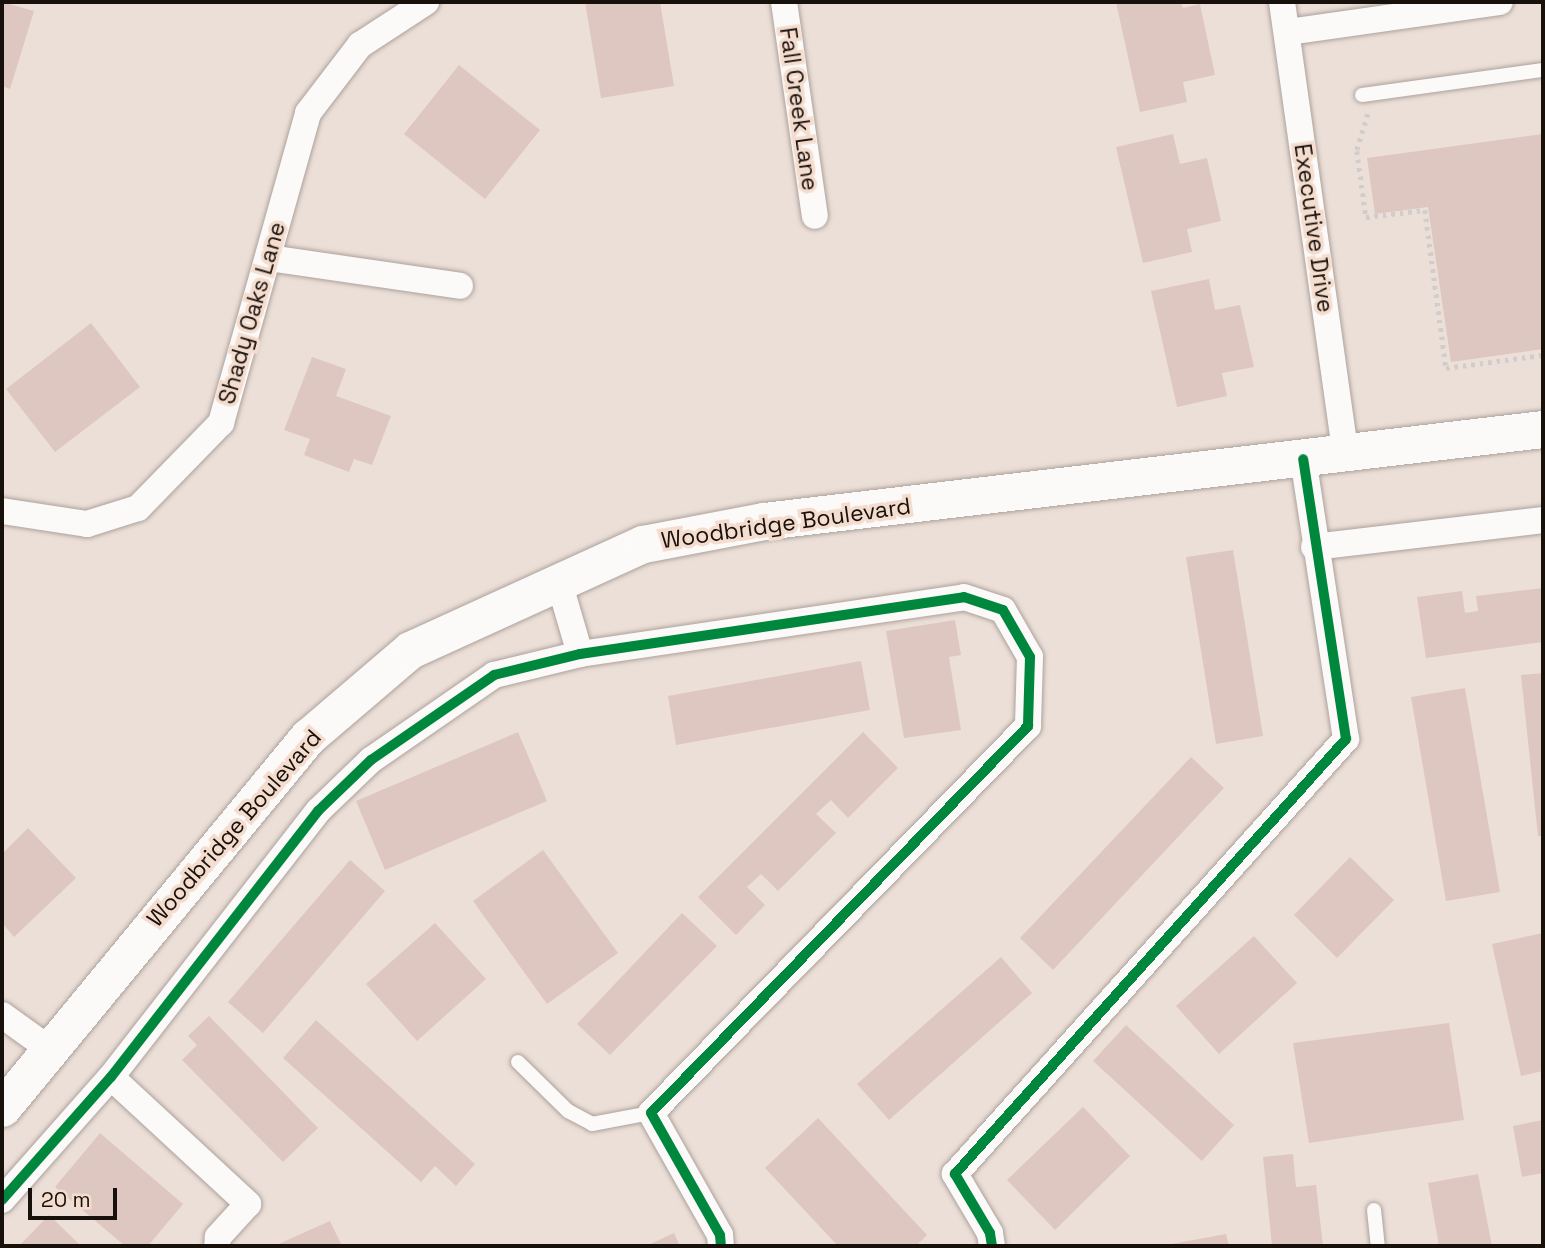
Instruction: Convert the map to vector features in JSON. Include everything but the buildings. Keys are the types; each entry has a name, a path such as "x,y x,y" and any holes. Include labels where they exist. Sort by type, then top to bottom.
{"street":[{"name":"Shady Oaks Lane","path":"2,511 87,524 138,508 221,423 308,113 360,45 426,2"},
{"name":"Fall Creek Lane","path":"784,2 815,216"},
{"name":"Executive Drive","path":"1282,2 1345,453"},
{"path":"1288,32 1500,2"},
{"path":"269,258 460,286"},
{"name":"Woodbridge Boulevard","path":"2,1108 48,1048 308,737 410,650 643,544 764,521 1543,429"},
{"path":"992,1246 990,1233 955,1174 1346,739 1314,547 1303,459"},
{"path":"1314,547 1543,520"},
{"path":"559,582 580,654"},
{"path":"2,1200 111,1077 256,886 317,811 372,760 494,675 580,654 964,597 1003,610 1030,657 1028,726 651,1112 720,1235 721,1246"},
{"path":"2,1015 48,1048"},
{"path":"111,1077 248,1204 218,1237 217,1246"}],"lane":[{"path":"1362,95 1543,70"},
{"path":"518,1062 568,1111 592,1124 651,1112"},
{"path":"1374,1210 1378,1246"}],"path":[{"path":"1362,95 1370,119 1357,151 1366,218 1425,210 1446,368 1543,355"}],"cycle path":[{"path":"992,1246 990,1233 955,1174 1346,739 1303,459"},
{"path":"2,1200 111,1077 318,811 371,760 494,675 580,654 964,597 1003,610 1030,657 1028,726 651,1113 720,1235 721,1246"}]}
